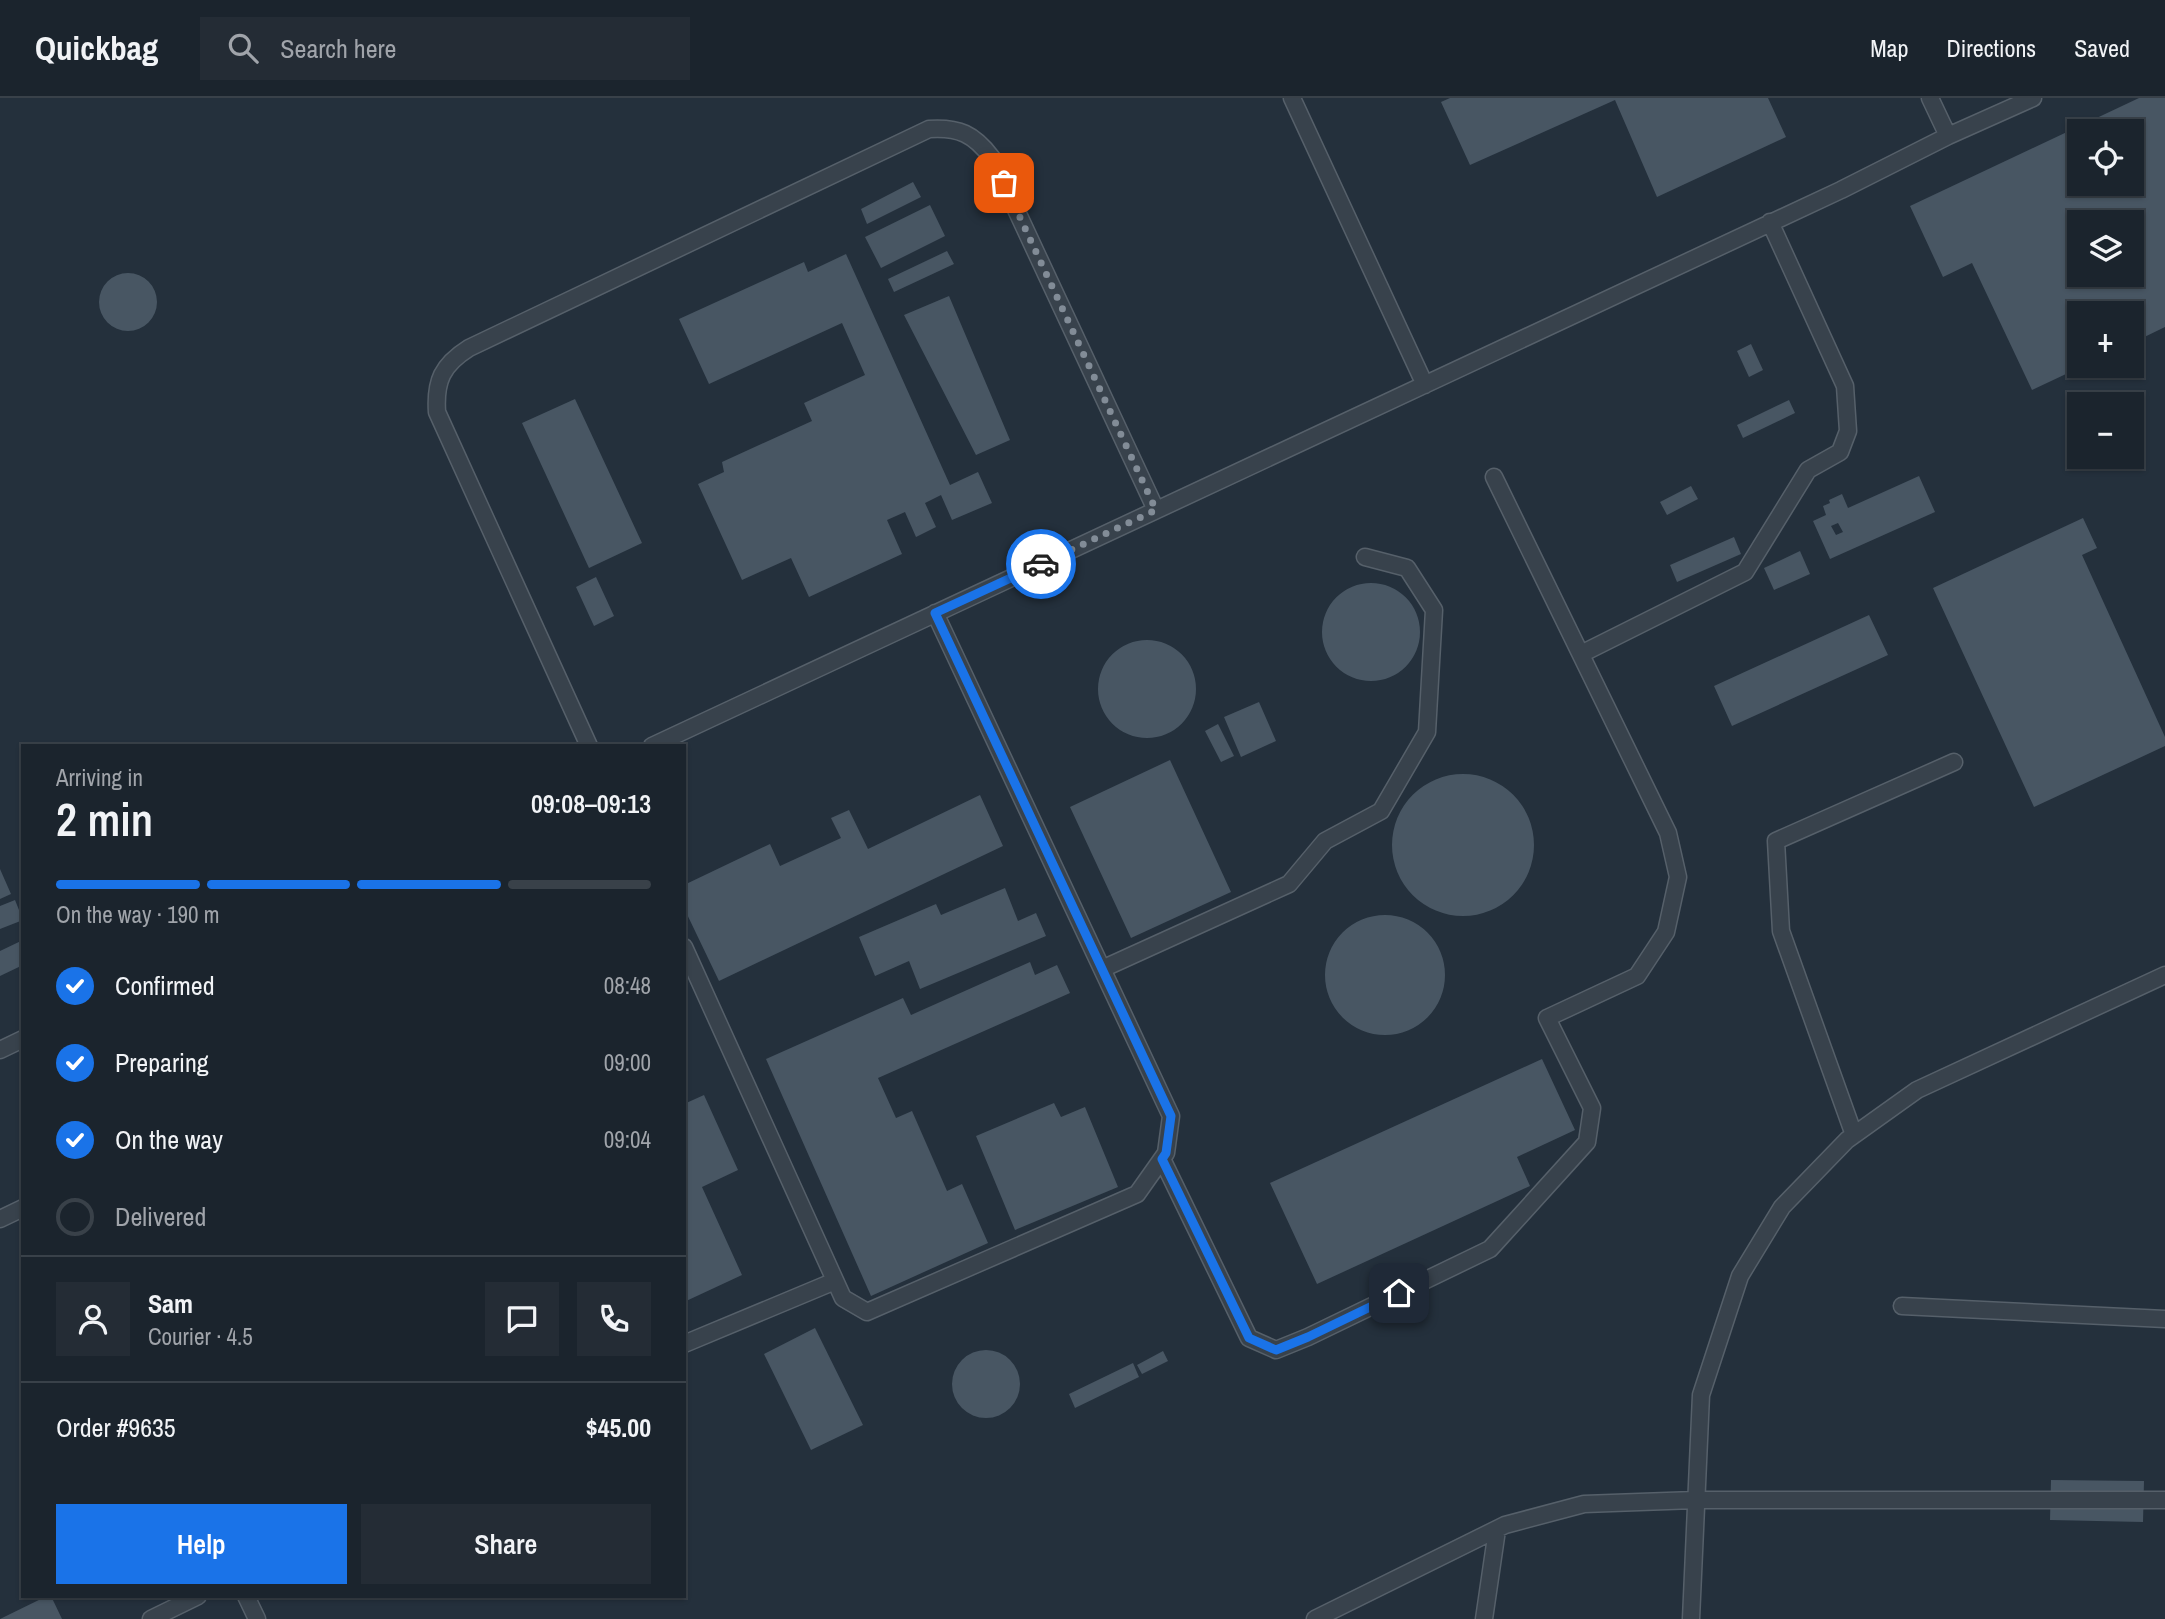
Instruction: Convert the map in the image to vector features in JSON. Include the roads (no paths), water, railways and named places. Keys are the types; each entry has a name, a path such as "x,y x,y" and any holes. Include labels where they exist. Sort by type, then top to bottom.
{"lane":[{"path":"1292,98 1424,385"},
{"path":"1930,98 1948,136"},
{"path":"656,744 2033,98"},
{"path":"588,744 437,412 436,391 441,376 453,359 469,348 929,129 948,128 965,133 981,142 992,158 1156,510"},
{"path":"1581,654 1745,572 1808,470 1840,452 1848,430 1845,386 1770,222"},
{"path":"1162,1159 1249,1338 1276,1350 1490,1249 1587,1142 1592,1108 1547,1018 1637,976 1666,932 1678,877 1668,832 1494,477"},
{"path":"1102,969 1289,884 1325,841 1381,811 1427,732 1434,610 1407,568 1365,558"},
{"path":"686,951 835,1281 844,1298 867,1312 1137,1194 1166,1153 1171,1116 935,613"},
{"path":"1854,1135 1781,931 1776,841 1954,762"},
{"path":"1691,1619 1701,1395 1740,1276 1782,1207 1854,1135 1917,1090 2165,975"},
{"path":"0,1050 21,1040"},
{"path":"0,1219 21,1209"},
{"path":"686,1343 835,1281"},
{"path":"1902,1306 2165,1320"},
{"path":"1315,1619 1505,1525 1584,1504 1695,1500 2165,1500"},
{"path":"1484,1619 1497,1530"},
{"path":"151,1619 194,1598"},
{"path":"247,1598 257,1619"}]}
